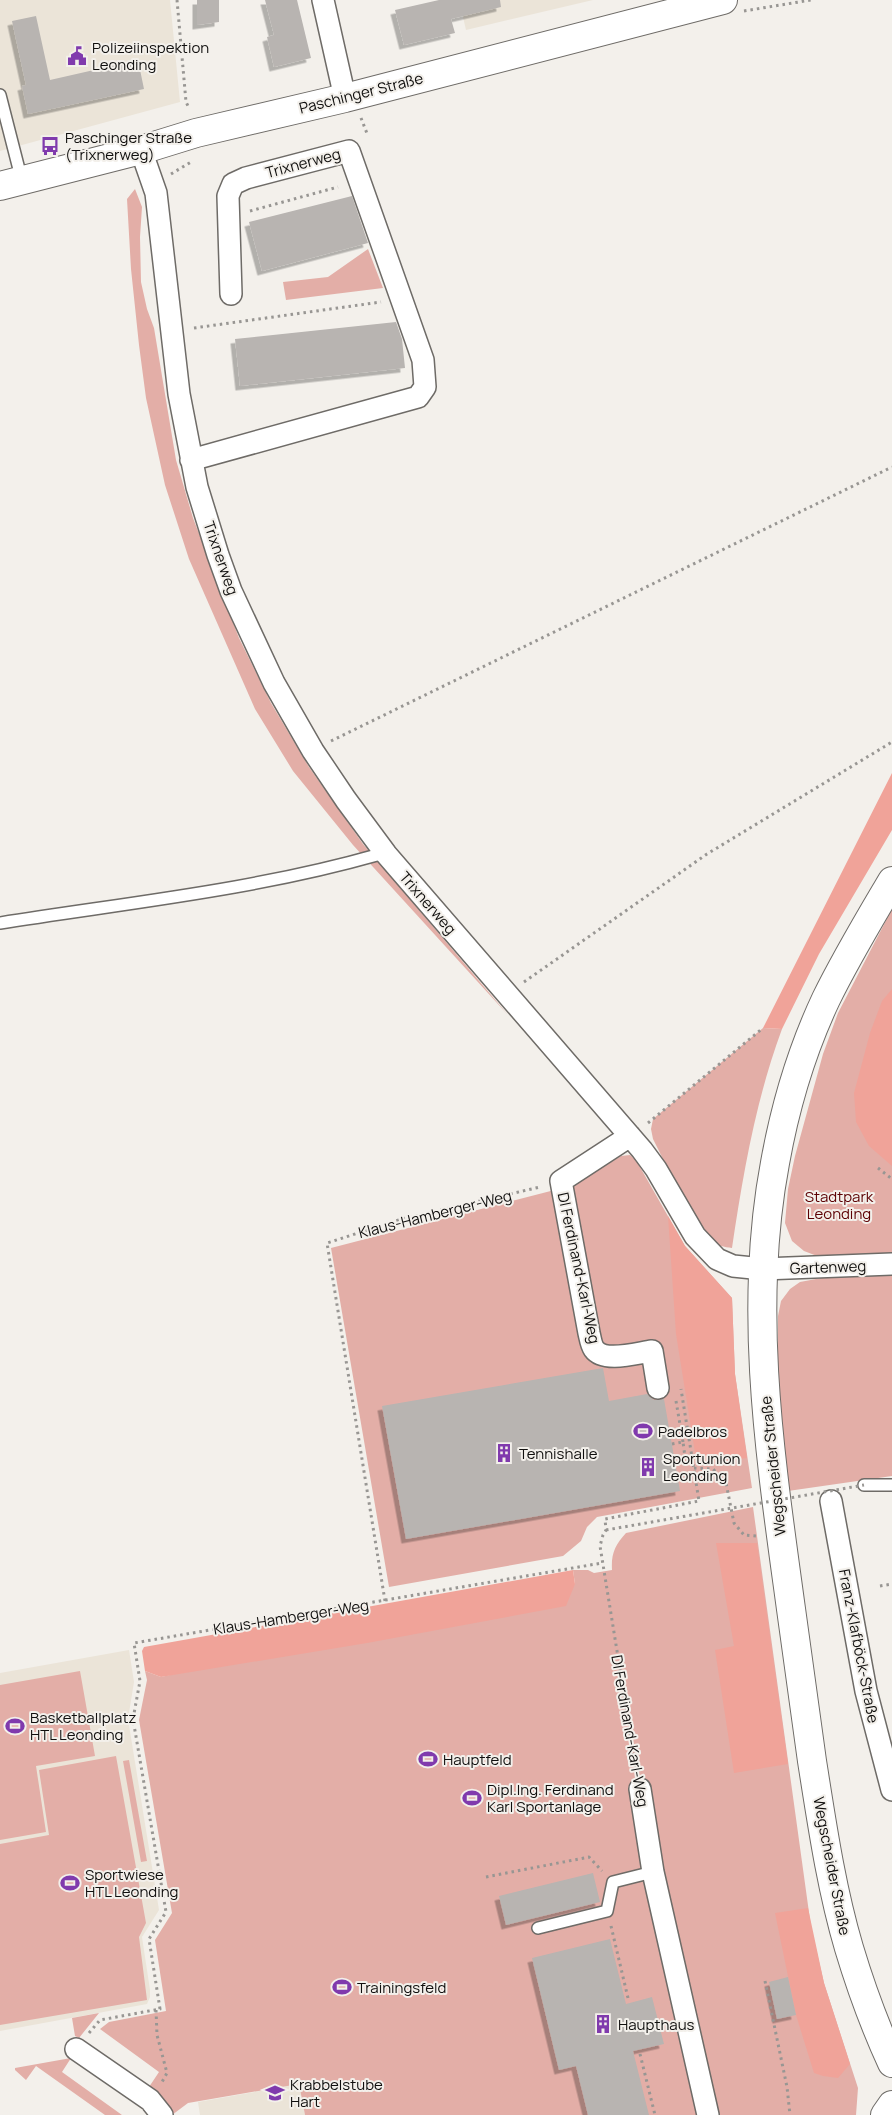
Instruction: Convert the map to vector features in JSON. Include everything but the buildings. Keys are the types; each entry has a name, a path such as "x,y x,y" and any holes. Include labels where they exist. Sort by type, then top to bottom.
{"street":[{"path":"323,0 345,98"},
{"name":"Paschinger Straße","path":"11,183 141,150 196,133 345,98 723,0"},
{"name":"Trixnerweg","path":"141,150 156,193 179,394 191,460 213,538 231,590 274,683 313,751 386,854 630,1136 656,1169 674,1203 703,1246 717,1260 733,1266 763,1269"},
{"name":"Trixnerweg","path":"191,460 418,397 426,387 423,360 349,150 246,178 233,184 228,196 231,294"},
{"name":"Wegscheider Straße","path":"890,891 856,941 825,1001 804,1055 784,1120 775,1163 767,1214 762,1298 763,1375 772,1465 823,1834 848,1946 875,2024 892,2063"},
{"path":"561,1181 630,1136"},
{"name":"DI Ferdinand-Karl-Weg","path":"561,1181 589,1333 594,1349 611,1357 652,1351 666,1386"},
{"name":"Gartenweg","path":"763,1269 892,1264"},
{"name":"Franz-Klafböck-Straße","path":"831,1501 866,1692 892,1790"},
{"name":"DI Ferdinand-Karl-Weg","path":"640,1789 654,1872 708,2115"},
{"path":"76,2049 157,2109"},
{"path":"885,2115 892,2105"}],"lane":[{"path":"0,95 11,183"},
{"path":"0,923 263,882 325,870 386,854"},
{"path":"864,1485 892,1485"},
{"path":"538,1928 607,1911 613,1882 654,1872"}],"path":[{"path":"177,0 186,102 192,114"},
{"path":"152,181 173,174 195,159"},
{"path":"228,216 360,181"},
{"path":"197,328 402,299"},
{"path":"313,751 892,467"},
{"path":"507,994 707,854 892,742"},
{"path":"653,1119 763,1028"},
{"path":"878,1168 892,1179"},
{"name":"Klaus-Hamberger-Weg","path":"156,2010 160,2009 149,1939 166,1912 133,1719 140,1681 134,1643 385,1602 327,1243 402,1219 561,1181"},
{"path":"692,1456 685,1457 683,1442 666,1386 680,1384 692,1456 694,1468 699,1502 605,1519 606,1530 864,1485"},
{"path":"672,1444 683,1442"},
{"path":"694,1468 713,1469 726,1483 734,1523 744,1535 762,1536"},
{"name":"DI Ferdinand-Karl-Weg","path":"606,1530 600,1546 602,1563 640,1789"},
{"path":"385,1602 602,1563"},
{"path":"880,1586 892,1584"},
{"path":"486,1877 589,1857 613,1882"},
{"path":"607,1911 628,1998"},
{"path":"766,1981 787,2087 790,2115"},
{"path":"76,2049 100,2020 156,2010 157,2035 167,2073 157,2109"},
{"path":"640,2054 655,2115"}],"shaded area":[{"path":"0,0 170,0 180,102 0,151"},
{"path":"459,0 593,0 466,30"},
{"path":"892,773 892,830 819,954 782,1029 763,1028"},
{"path":"892,989 892,1166 869,1146 856,1122 854,1093 870,1033 882,1001"},
{"path":"668,1216 685,1246 732,1298 735,1374 747,1458 697,1465 676,1334"},
{"path":"716,1543 757,1543 788,1764 734,1773 715,1650 734,1646"},
{"path":"573,1570 575,1584 566,1606 367,1643 161,1677 145,1671 142,1651 144,1647"},
{"name":"Sportwiese HTL Leonding","path":"129,1650 134,1682 128,1719 159,1910 142,1937 150,1997 147,2004 0,2031 0,1673"},
{"path":"808,1908 824,1983 850,2064 838,2078 814,2073 796,2015 775,1913"},
{"name":"Krabbelstube Hart","path":"299,2084 305,2115 200,2115 198,2102"}],"green space":[{"path":"135,189 142,207 140,237 141,282 147,309 154,328 176,460 193,518 239,638 271,703 309,767 363,844 508,1015 353,845 293,771 255,709 189,559 165,485 146,398 131,269 127,199"},
{"path":"368,249 383,288 286,300 283,282 328,277"},
{"name":"Stadtpark Leonding","path":"892,909 892,1256 825,1259 804,1251 792,1241 785,1223 788,1189 795,1156 823,1054 838,1013"},
{"path":"763,1028 782,1029 765,1082 751,1137 732,1248 718,1245 703,1231 679,1192 653,1139 651,1129 653,1119"},
{"path":"630,1155 636,1160 685,1246 732,1298 735,1374 752,1488 597,1517 587,1527 581,1541 563,1556 389,1587 331,1248 574,1185 621,1156"},
{"path":"892,1271 892,1476 788,1491 778,1380 778,1316 781,1301 790,1289 800,1282 832,1276"},
{"name":"Dipl.Ing. Ferdinand Karl Sportanlage","path":"753,1507 811,1927 824,1983 858,2088 856,2115 305,2115 299,2084 188,2103 172,2115 164,2099 149,2087 159,2072 100,2029 109,2022 166,2011 155,1940 172,1913 139,1720 147,1680 145,1671 161,1677 575,1584 573,1570 588,1570 594,1573 612,1570 614,1550 626,1533"},
{"path":"80,1671 95,1756 36,1766 46,1832 0,1840 0,1685"},
{"name":"Sportwiese HTL Leonding","path":"116,1756 146,1923 139,1937 147,2000 0,2025 0,1844 49,1835 39,1770"},
{"path":"129,1760 147,1861 141,1862 123,1761"},
{"path":"99,2013 79,2038 75,2036 72,2018"},
{"path":"71,2058 62,2072 122,2115 105,2115 36,2066 26,2080 15,2070 15,2068"}],"place":[{"name":"Polizeiinspektion Leonding","path":"77,56"},
{"name":"Paschinger Straße (Trixnerweg)","path":"50,146"},
{"name":"Padelbros","path":"643,1431"},
{"name":"Tennishalle","path":"504,1453"},
{"name":"Sportunion Leonding","path":"648,1467"},
{"name":"Basketballplatz HTL Leonding","path":"15,1726"},
{"name":"Hauptfeld","path":"428,1759"},
{"name":"Dipl.Ing. Ferdinand Karl Sportanlage","path":"472,1798"},
{"name":"Sportwiese HTL Leonding","path":"70,1883"},
{"name":"Trainingsfeld","path":"342,1987"},
{"name":"Haupthaus","path":"603,2024"},
{"name":"Krabbelstube Hart","path":"275,2093"}]}
